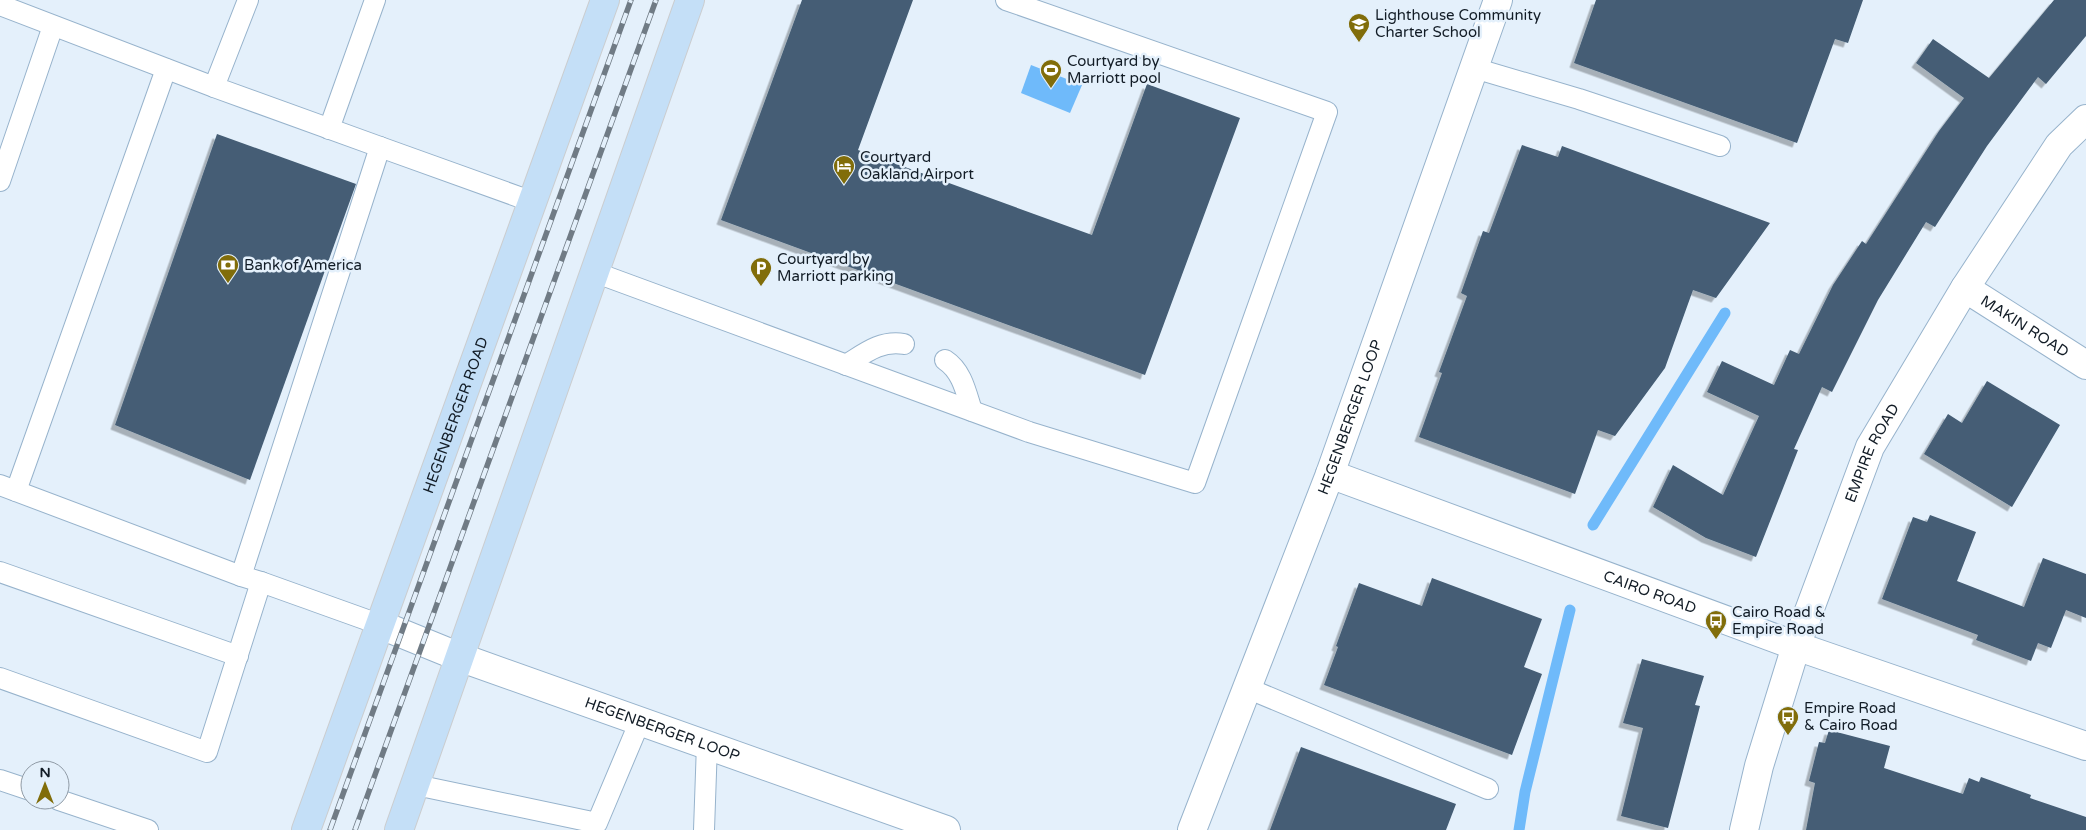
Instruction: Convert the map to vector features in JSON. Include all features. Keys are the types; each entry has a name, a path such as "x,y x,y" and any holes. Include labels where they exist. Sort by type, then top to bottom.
{"main road":[{"name":"HEGENBERGER ROAD","path":"306,830 605,0"},
{"path":"399,830 462,658 594,272 690,0"}],"street":[{"name":"HEGENBERGER LOOP","path":"1192,830 1330,474 1498,0"},
{"name":"EMPIRE ROAD","path":"1744,830 1759,766 1796,646 1870,447 1965,288 2059,145 2086,119"},
{"name":"MAKIN ROAD","path":"1965,288 2086,364"},
{"name":"CAIRO ROAD","path":"1330,474 1796,646 2086,746"},
{"name":"HEGENBERGER LOOP","path":"381,625 462,658 946,830"}],"lane":[{"path":"214,88 248,0"},
{"path":"329,128 375,0"},
{"path":"594,272 1029,432 1195,483 1327,112 1006,0"},
{"path":"0,5 214,88 533,202"},
{"path":"0,181 53,26"},
{"path":"1474,68 1579,99 1720,146"},
{"path":"166,69 8,488 241,576 381,625"},
{"path":"241,576 380,147"},
{"path":"846,364 877,346 892,342 904,344"},
{"path":"945,360 954,366 963,382 972,411"},
{"path":"0,572 238,656"},
{"path":"0,678 207,752 261,582"},
{"path":"1247,688 1488,789"},
{"path":"416,785 597,823 640,721"},
{"path":"704,830 707,744"},
{"path":"0,780 20,787"},
{"path":"70,804 148,830"}],"water":[{"name":"Courtyard by Marriott pool","path":"1031,65 1082,85 1070,113 1021,93"}],"building":[{"name":"Courtyard Oakland Airport","path":"802,0 913,0 858,150 1092,235 1147,84 1240,118 1145,375 721,220"},
{"path":"1596,0 1863,0 1848,43 1835,39 1797,143 1574,63"},
{"path":"2054,0 2086,0 2086,36 2046,84 2038,77 1987,146 1935,227 1926,222 1878,300 1832,392 1822,387 1794,449 1798,450 1756,557 1706,538 1653,507 1673,465 1723,495 1759,416 1707,392 1722,361 1774,385 1790,350 1799,354 1833,285 1862,241 1866,244 1939,131 1964,98 1916,63 1933,39 1989,78"},
{"path":"217,134 356,184 250,480 115,425"},
{"path":"1522,145 1558,157 1562,146 1770,223 1716,298 1693,290 1665,368 1615,436 1598,430 1575,494 1419,437 1442,373 1439,372 1467,296 1461,293 1483,231 1489,233"},
{"path":"1987,381 2060,425 2012,507 1924,454 1948,414 1962,423"},
{"path":"1930,515 1976,532 1957,581 2024,607 2043,558 2086,574 2086,618 2066,610 2051,648 2038,643 2031,661 1976,640 1978,635 1882,599 1913,517 1927,522"},
{"path":"1432,578 1542,619 1524,667 1542,674 1512,755 1324,685 1359,583 1422,606"},
{"path":"1642,659 1704,676 1695,705 1700,706 1668,828 1621,816 1643,728 1623,723"},
{"path":"1829,730 1890,746 1884,768 1963,794 1969,778 1979,782 1981,777 2031,795 2030,798 2086,817 2086,830 1806,830 1815,783 1809,781 1819,742 1825,743"},
{"path":"1301,747 1456,804 1446,830 1270,830"}],"waterway":[{"path":"1593,525 1725,313"},
{"path":"1519,830 1525,792 1570,610"}],"railway":[{"path":"330,830 631,0"},
{"path":"355,830 656,0"}],"place":[{"name":"Lighthouse Community Charter School","path":"1359,43"},
{"name":"Courtyard by Marriott pool","path":"1051,89"},
{"name":"Courtyard Oakland Airport","path":"844,185"},
{"name":"Bank of America","path":"228,284"},
{"name":"Courtyard by Marriott parking","path":"761,287"},
{"name":"Cairo Road & Empire Road","path":"1716,640"},
{"name":"Empire Road & Cairo Road","path":"1788,736"}]}
